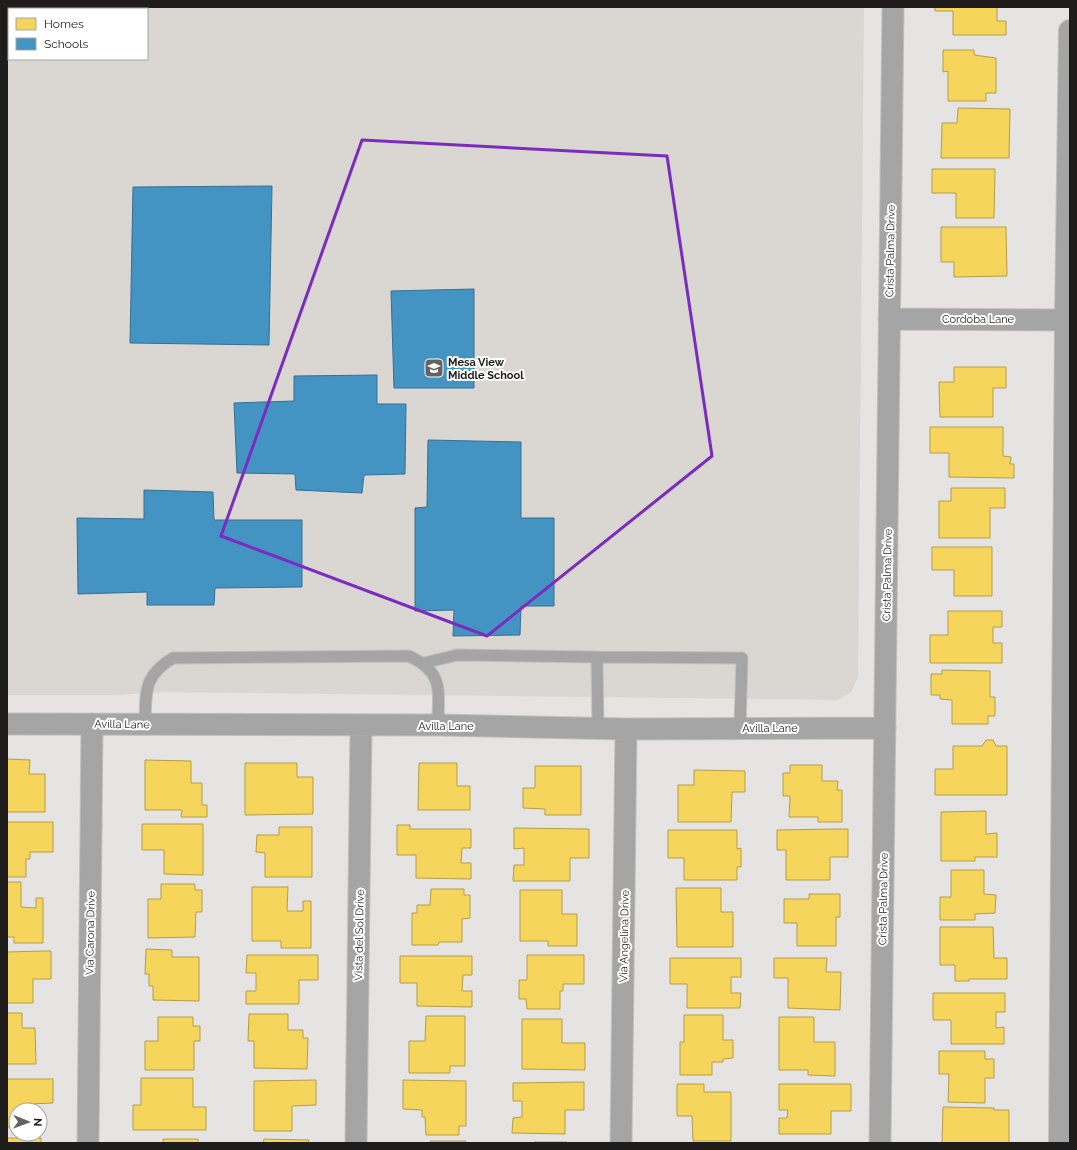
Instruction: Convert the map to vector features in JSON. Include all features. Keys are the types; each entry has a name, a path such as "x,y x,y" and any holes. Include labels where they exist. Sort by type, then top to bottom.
{"street":[{"name":"Crista Palma Drive","path":"880,1143 893,7"},
{"path":"1060,1143 1067,704 1066,320 1070,31"},
{"name":"Cordoba Lane","path":"889,319 1066,320"},
{"name":"Avilla Lane","path":"7,724 438,725 626,729 740,727 885,728"},
{"name":"Via Carona Drive","path":"88,1143 92,724"},
{"name":"Vista del Sol Drive","path":"356,1143 361,726"},
{"name":"Via Angelina Drive","path":"621,1143 626,729"}],"lane":[{"path":"424,663 457,655 742,658 740,727"},
{"path":"145,724 146,695 151,677 162,665 173,658 409,656 424,663 433,673 438,686 438,725"},
{"path":"597,657 598,728"}],"highlighted area":[{"path":"362,140 667,156 712,456 487,636 221,536"}],"shaded area":[{"name":"Mesa View Middle School","path":"7,7 864,7 858,677 851,692 838,700 165,692 117,695 7,695"}],"building: Homes":[{"path":"935,7 997,7 997,21 1006,21 1006,35 953,35 953,11 935,11"},
{"path":"943,50 974,50 974,55 996,58 996,93 986,93 986,101 948,101 948,71 943,72"},
{"path":"958,108 1010,109 1009,158 941,158 942,123 957,123"},
{"path":"932,169 995,169 994,218 956,218 956,193 932,193"},
{"path":"941,227 1006,227 1007,276 954,277 954,262 941,262"},
{"path":"954,367 1006,367 1006,388 993,388 993,417 940,417 939,382 954,382"},
{"path":"930,427 1003,427 1003,456 1011,457 1010,464 1014,464 1014,478 949,477 949,453 930,453"},
{"path":"951,488 1005,488 1005,508 990,508 990,538 939,538 939,501 951,501"},
{"path":"932,547 992,547 992,596 954,596 954,570 932,570"},
{"path":"948,611 1002,611 1002,627 993,627 993,643 1002,643 1002,663 930,663 930,635 948,635"},
{"path":"942,670 990,671 990,697 995,697 995,716 988,716 988,724 952,724 952,700 940,699 940,695 931,695 931,674 942,674"},
{"path":"986,740 993,740 996,746 1007,746 1007,795 935,795 935,769 953,769 953,746 982,746"},
{"path":"7,759 30,760 29,774 45,774 45,812 7,812"},
{"path":"145,760 191,761 191,783 202,783 202,805 207,805 207,817 181,817 182,810 145,810"},
{"path":"245,763 297,763 297,777 313,777 313,814 245,815"},
{"path":"419,763 457,763 457,786 470,786 470,810 418,810"},
{"path":"790,765 822,765 822,781 838,781 837,790 842,790 842,822 818,822 818,817 789,817 790,796 783,796 783,773 790,773"},
{"path":"535,766 581,766 581,815 545,815 545,809 523,808 523,788 535,788"},
{"path":"694,770 745,771 745,792 732,792 731,822 678,822 678,785 694,785"},
{"path":"986,811 986,834 997,833 997,857 975,857 975,861 941,861 941,812"},
{"path":"7,822 53,822 53,852 30,852 30,859 26,859 26,877 7,877"},
{"path":"142,824 203,824 203,875 164,874 164,850 142,850"},
{"path":"397,825 410,825 410,829 471,829 471,848 462,848 461,863 471,863 471,879 416,878 416,855 397,855"},
{"path":"279,827 312,827 312,877 265,877 265,853 256,852 257,835 279,835"},
{"path":"514,828 589,829 589,858 570,858 570,881 513,881 514,865 524,865 524,848 514,849"},
{"path":"848,829 848,857 830,857 830,880 786,880 786,850 777,850 777,830"},
{"path":"668,830 737,830 737,849 741,848 741,867 737,867 737,880 684,880 684,858 668,858"},
{"path":"951,870 984,870 984,894 996,895 995,913 975,914 975,920 940,920 940,897 951,897"},
{"path":"7,882 21,882 21,907 36,908 36,898 43,898 43,943 14,943 14,937 7,937"},
{"path":"161,884 195,884 195,890 202,890 202,912 196,912 195,937 148,938 148,899 161,899"},
{"path":"252,887 288,887 287,911 303,911 303,901 311,901 311,948 281,948 281,941 252,941"},
{"path":"676,888 721,888 721,912 733,912 733,947 677,947"},
{"path":"431,889 464,889 464,895 470,895 470,918 462,919 462,942 439,942 438,945 412,945 412,913 417,913 417,905 430,905"},
{"path":"520,890 562,890 562,914 577,914 577,946 548,946 548,941 520,941"},
{"path":"809,894 840,894 840,917 836,917 836,946 797,946 797,923 784,923 784,899 809,899"},
{"path":"940,927 993,927 994,958 1007,958 1007,979 969,979 969,981 955,981 955,965 940,965"},
{"path":"146,949 172,950 172,957 199,957 199,1001 153,1000 153,986 149,986 149,974 145,974"},
{"path":"51,951 51,979 33,979 33,1003 7,1003 7,952"},
{"path":"247,955 318,955 318,980 299,980 299,1004 246,1004 246,991 256,991 256,973 246,973"},
{"path":"527,955 584,955 584,984 563,984 563,991 560,991 560,1009 527,1009 526,999 519,999 519,980 527,980"},
{"path":"400,956 472,956 472,975 463,975 462,991 472,991 472,1007 417,1006 417,983 400,983"},
{"path":"670,958 741,958 741,977 731,977 731,993 741,993 740,1008 687,1008 687,984 670,984"},
{"path":"774,958 827,958 826,972 841,972 840,1010 788,1008 788,978 774,978"},
{"path":"933,993 1005,993 1005,1012 996,1012 996,1028 1004,1027 1004,1044 951,1044 951,1020 933,1020"},
{"path":"7,1013 22,1013 22,1028 35,1028 36,1064 7,1064"},
{"path":"249,1014 288,1014 288,1030 303,1030 303,1038 308,1038 307,1069 254,1068 254,1041 248,1041"},
{"path":"684,1015 723,1015 723,1040 733,1040 733,1058 723,1059 723,1062 712,1062 712,1075 680,1075 680,1042 684,1042"},
{"path":"426,1016 465,1016 465,1066 450,1066 450,1073 409,1073 409,1041 425,1041"},
{"path":"158,1017 193,1017 193,1026 200,1026 200,1041 194,1041 194,1070 145,1070 145,1041 158,1041"},
{"path":"779,1017 814,1017 814,1042 835,1042 835,1076 808,1075 808,1070 779,1070"},
{"path":"522,1019 562,1019 562,1043 585,1043 585,1070 522,1069"},
{"path":"939,1051 985,1051 985,1059 994,1059 994,1078 985,1078 985,1103 948,1102 949,1074 939,1074"},
{"path":"141,1078 193,1078 193,1107 206,1107 206,1130 133,1130 133,1105 141,1105"},
{"path":"7,1079 53,1079 53,1103 8,1102 7,1127"},
{"path":"316,1080 316,1105 292,1106 292,1131 254,1131 254,1081"},
{"path":"403,1080 466,1081 466,1126 459,1126 459,1135 426,1135 425,1117 422,1117 422,1110 403,1109"},
{"path":"584,1082 584,1110 565,1110 565,1134 512,1133 513,1118 522,1117 522,1101 513,1101 513,1083"},
{"path":"677,1084 704,1084 704,1092 731,1092 731,1141 693,1141 692,1116 677,1116"},
{"path":"779,1084 851,1084 851,1111 831,1111 831,1134 779,1134 779,1118 787,1118 788,1110 779,1110"},
{"path":"943,1107 994,1108 994,1110 1009,1110 1009,1143 942,1143"},
{"path":"7,1138 8,1142 41,1142 41,1143 7,1143"},
{"path":"163,1139 198,1139 198,1143 163,1143"},
{"path":"264,1139 309,1140 308,1143 263,1143"},
{"path":"430,1141 466,1141 466,1143 430,1143"},
{"path":"567,1142 567,1143 534,1143"}],"building: Schools":[{"path":"272,186 269,345 130,343 133,187"},
{"path":"474,289 474,388 394,388 391,291"},
{"path":"377,375 377,404 406,404 405,474 364,475 362,493 296,490 295,474 237,473 234,403 294,401 294,376"},
{"path":"428,440 521,442 521,518 554,518 554,606 521,606 520,635 453,636 454,610 415,611 415,508 427,507"},
{"path":"144,490 213,492 214,520 302,520 302,587 215,588 214,605 147,605 147,592 78,594 77,518 144,519"}],"place":[{"name":"Mesa View Middle School","path":"434,368"}]}
